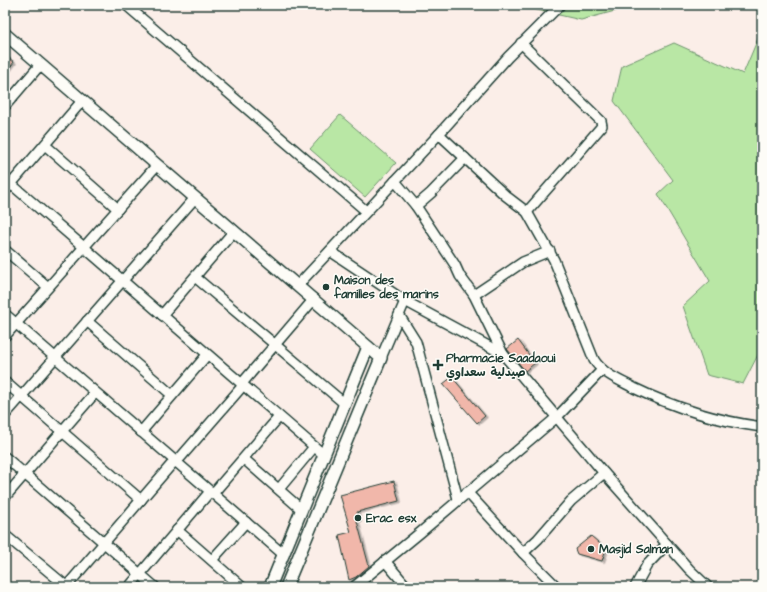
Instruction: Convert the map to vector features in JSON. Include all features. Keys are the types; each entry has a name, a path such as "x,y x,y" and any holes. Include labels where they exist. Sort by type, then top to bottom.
{"street":[{"path":"126,5 366,211"},
{"path":"298,285 439,134 521,43 560,5"},
{"path":"5,34 381,358"},
{"path":"521,43 601,121 602,126 527,212"},
{"path":"5,106 40,65"},
{"path":"82,101 8,187 84,247 324,456"},
{"path":"439,134 506,196 527,212 550,251 594,360 602,370 650,395 688,411 735,423 762,427"},
{"path":"45,144 118,209"},
{"path":"416,206 431,193 465,158"},
{"path":"5,336 157,165"},
{"path":"395,181 416,206 474,295 503,354 604,473 667,544 708,587"},
{"path":"5,415 54,357 195,198"},
{"path":"162,316 234,232"},
{"path":"5,250 48,287"},
{"path":"330,251 405,301 503,354"},
{"path":"474,295 523,262 550,251"},
{"path":"195,277 345,404"},
{"path":"5,534 66,587 175,461 205,430 274,345 314,299"},
{"path":"286,587 405,301"},
{"path":"5,314 284,555"},
{"path":"400,315 416,342 458,499"},
{"path":"87,321 172,395"},
{"path":"270,587 368,347"},
{"path":"141,432 207,355"},
{"path":"354,587 557,417 602,370"},
{"path":"5,382 141,500"},
{"path":"5,498 95,393"},
{"path":"128,587 208,494 216,490 279,417"},
{"path":"279,489 314,447"},
{"path":"5,457 155,587"},
{"path":"244,459 302,510"},
{"path":"523,553 538,539 571,501 604,473"},
{"path":"467,492 523,553 557,587"},
{"path":"212,560 246,522"},
{"path":"177,530 242,587"},
{"path":"635,587 644,569 667,544"},
{"path":"385,561 407,587"}],"green space":[{"path":"524,5 621,5 619,10 581,20 528,8"},
{"path":"762,29 762,347 743,384 707,375 683,306 710,281 658,194 673,180 614,101 622,66 674,43 743,74"},
{"path":"340,115 396,163 365,197 310,149"}],"building":[{"path":"5,55 14,62 5,74"},
{"path":"518,340 535,363 525,371 507,349"},
{"path":"452,377 485,416 477,423 443,384"},
{"path":"394,481 399,501 357,512 359,520 357,521 369,566 356,577 349,580 339,535 351,532 340,495"},
{"name":"Masjid Salman","path":"591,536 606,549 602,561 577,554 575,549"}],"place":[{"name":"Maison des familles des marins","path":"326,287"},
{"name":"Pharmacie Saadaoui صيدلية سعداوي","path":"438,365"},
{"name":"Erac esx","path":"358,518"},
{"name":"Masjid Salman","path":"591,549"}]}
